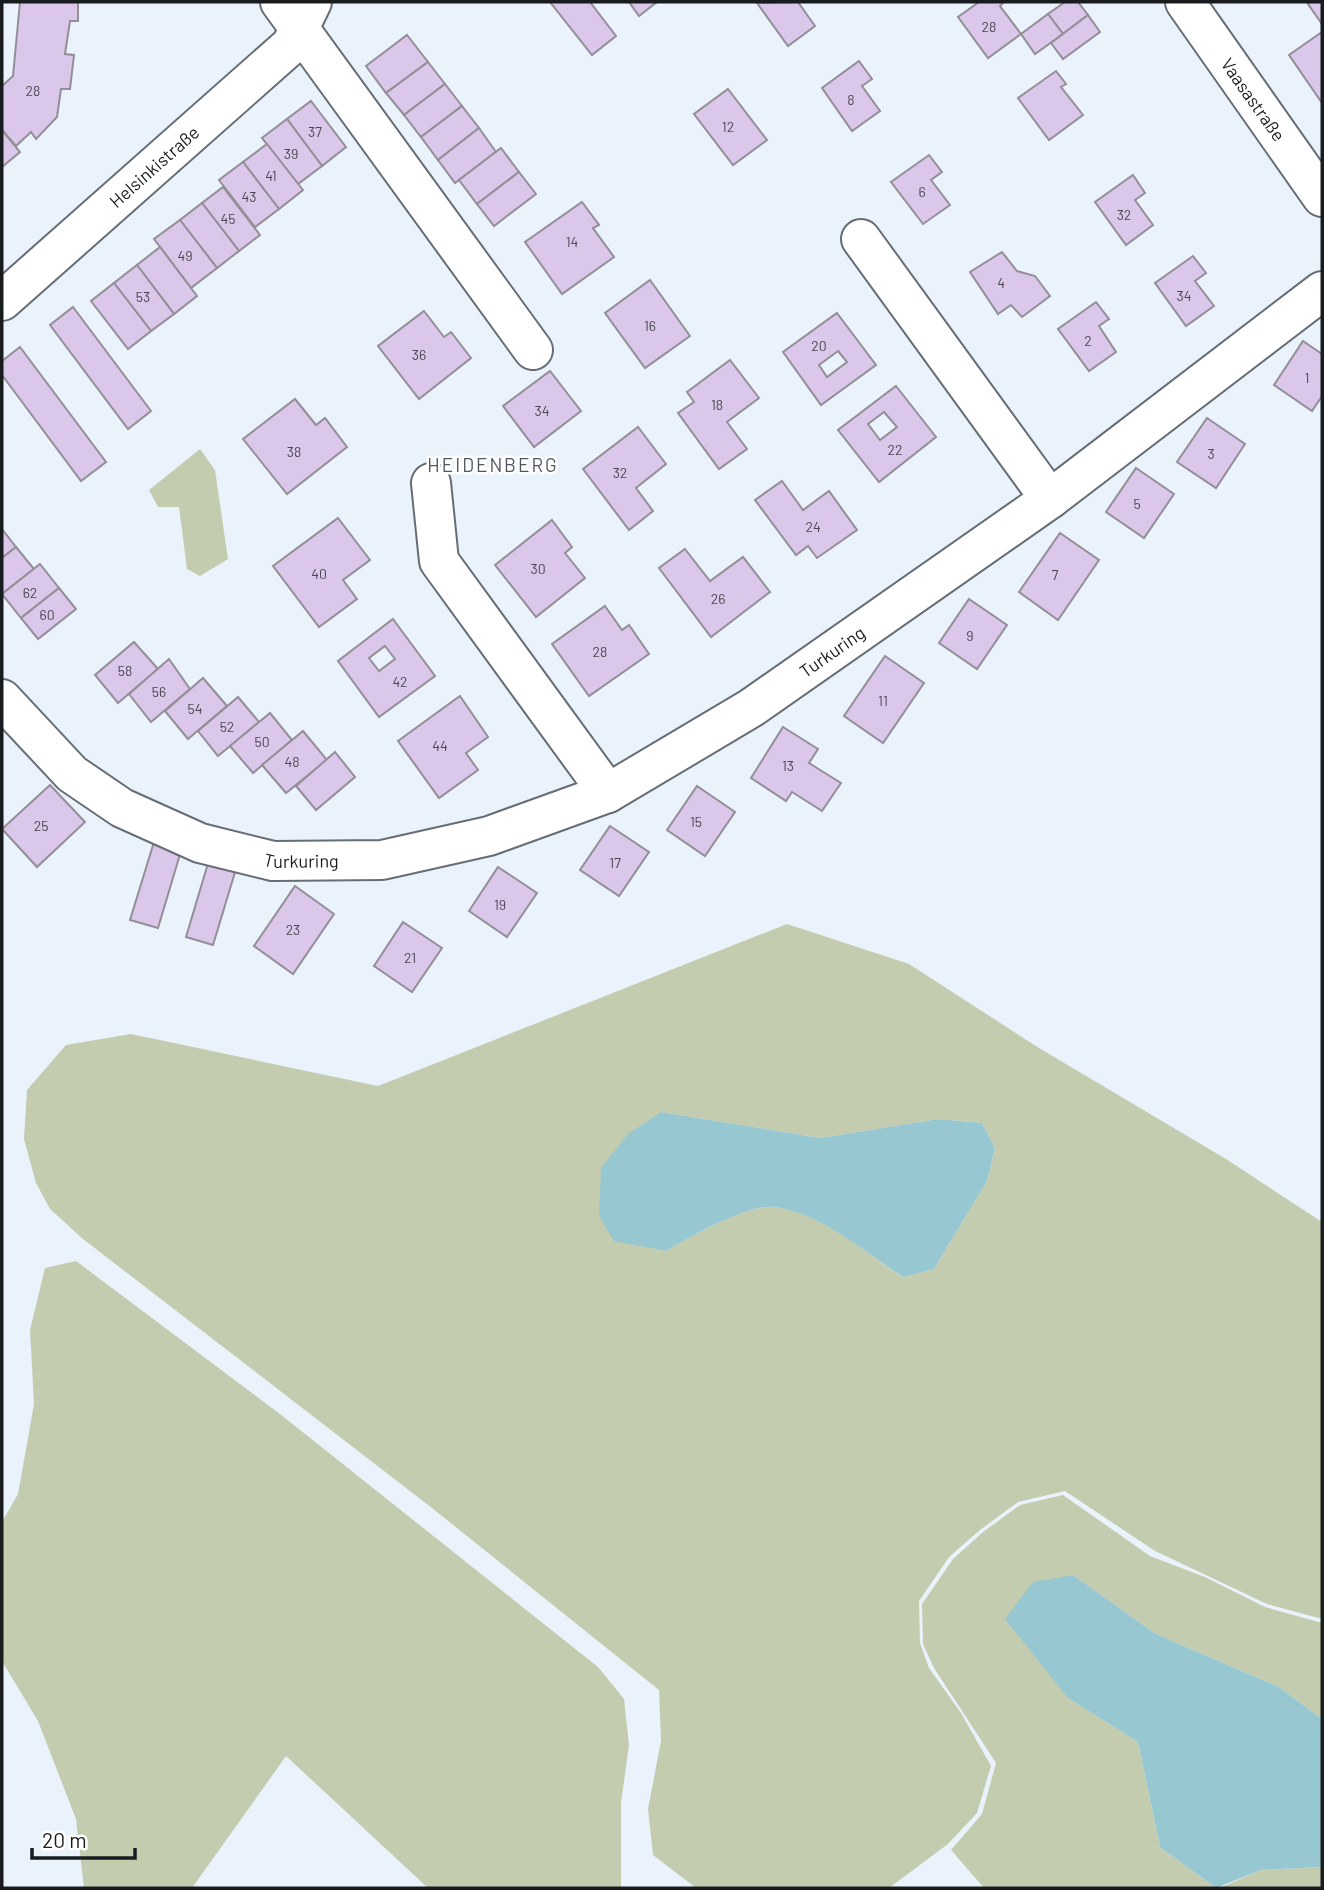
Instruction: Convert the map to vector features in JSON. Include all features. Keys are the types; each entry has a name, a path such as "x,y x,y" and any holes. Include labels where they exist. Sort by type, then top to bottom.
{"street":[{"name":"Vaasastraße","path":"1185,2 1322,197"},
{"name":"Helsinkistraße","path":"2,301 291,45 297,10"},
{"path":"297,10 533,350"},
{"path":"861,239 1050,499"},
{"name":"Turkuring","path":"9,723 72,774 122,808 200,843 273,861 382,860 489,836 608,793 751,708 1050,499 1322,291"},
{"path":"431,483 439,561 608,793"}],"green space":[{"path":"200,449 215,470 228,559 200,576 187,569 179,507 158,507 149,490"},
{"path":"787,924 909,964 1039,1048 1226,1159 1322,1222 1322,1619 1267,1604 1155,1551 1065,1491 1018,1502 949,1557 919,1601 920,1643 929,1668 961,1713 991,1766 977,1813 948,1844 889,1888 696,1888 653,1855 648,1809 661,1741 659,1690 432,1508 83,1239 50,1209 36,1183 24,1139 27,1090 66,1045 131,1034 378,1086","holes":["661,1112 821,1138 938,1119 982,1123 995,1148 987,1181 934,1269 902,1277 826,1225 810,1217 775,1207 763,1207 735,1216 666,1251"]},
{"path":"76,1261 280,1414 598,1667 624,1699 629,1745 621,1803 621,1888 428,1888 286,1756 192,1888 84,1888 76,1819 38,1721 2,1661 2,1522 18,1494 34,1404 30,1330 45,1268"},
{"path":"1063,1495 1150,1556 1205,1577 1265,1607 1322,1623 1322,1719 1279,1687 1156,1634 1073,1575 1068,1698 1138,1742 1160,1847 1216,1888 984,1888 951,1850 982,1814 996,1763 934,1668 923,1644 922,1604 953,1559 983,1532 1020,1505"},
{"path":"1322,1867 1322,1888 1219,1888 1261,1870"}],"water":[{"path":"661,1112 821,1138 938,1119 982,1123 995,1148 987,1181 934,1269 903,1277 810,1217 775,1207 763,1207 735,1216 666,1251 614,1241 599,1216 601,1168 628,1134"},
{"path":"1073,1575 1156,1634 1279,1687 1322,1719 1322,1867 1261,1870 1216,1888 1160,1847 1138,1742 1068,1698 1005,1619 1033,1582"}],"building":[{"path":"20,2 78,2 78,21 70,21 65,54 74,55 70,89 61,89 57,117 36,139 31,132 16,146 2,130 2,86 13,76"},
{"path":"550,2 590,2 616,36 592,55"},
{"path":"629,2 657,2 639,16"},
{"path":"798,2 815,26 788,46 757,3"},
{"path":"979,2 1004,2 1000,6 1021,34 988,58 958,17"},
{"path":"1065,2 1078,2 1088,15 1063,34 1048,14"},
{"path":"1322,2 1322,24 1308,4"},
{"path":"1048,14 1063,34 1035,54 1021,34"},
{"path":"1088,15 1100,32 1063,59 1051,43"},
{"path":"1322,32 1322,103 1289,55"},
{"path":"407,35 428,62 386,93 366,66"},
{"path":"859,61 872,79 862,86 880,111 852,131 822,88"},
{"path":"428,62 445,84 404,115 386,93"},
{"path":"1056,71 1066,84 1061,87 1083,115 1049,140 1018,98"},
{"path":"445,84 462,106 421,137 404,115"},
{"path":"728,89 767,140 733,165 694,114"},
{"path":"311,101 346,147 322,166 287,119"},
{"path":"462,106 479,128 438,160 421,137"},
{"path":"287,119 322,166 298,184 262,138"},
{"path":"479,128 496,152 455,183 438,160"},
{"path":"2,130 20,152 2,167"},
{"path":"267,144 303,190 279,209 243,162"},
{"path":"501,148 519,172 477,204 459,180"},
{"path":"929,155 942,172 931,180 950,205 923,224 891,182"},
{"path":"243,162 279,209 255,227 219,180"},
{"path":"519,172 536,194 494,226 477,204"},
{"path":"1133,175 1145,193 1135,200 1153,225 1126,245 1095,202"},
{"path":"223,187 260,235 239,251 202,203"},
{"path":"582,202 599,225 593,228 614,257 562,294 525,242"},
{"path":"202,203 239,251 217,268 180,220"},
{"path":"180,220 217,268 191,288 154,239"},
{"path":"160,247 197,296 174,314 137,265"},
{"path":"1002,252 1017,271 1035,276 1050,296 1022,317 1011,305 998,314 970,272"},
{"path":"1193,256 1206,273 1195,281 1214,306 1186,326 1155,283"},
{"path":"137,265 174,314 151,331 114,283"},
{"path":"650,280 690,336 645,368 605,313"},
{"path":"114,283 151,331 128,349 91,301"},
{"path":"1096,302 1109,319 1099,326 1116,352 1089,371 1058,329"},
{"path":"73,307 151,411 128,429 50,325"},
{"path":"424,311 444,337 451,332 471,358 419,399 378,346"},
{"path":"837,313 876,365 821,405 783,352","holes":["838,351 847,362 827,377 819,365"]},
{"path":"1303,341 1322,354 1322,396 1312,411 1274,385"},
{"path":"20,347 106,462 81,481 2,375 2,361"},
{"path":"730,360 759,398 727,422 747,449 719,469 678,413 694,402 687,392"},
{"path":"550,371 581,411 534,447 503,406"},
{"path":"896,386 936,437 879,482 838,430","holes":["884,412 897,427 880,440 868,424"]},
{"path":"295,399 316,425 325,418 347,447 287,494 243,439"},
{"path":"1207,418 1245,444 1216,488 1177,462"},
{"path":"638,427 666,464 636,488 653,511 629,530 583,469"},
{"path":"1136,468 1174,494 1144,538 1106,512"},
{"path":"782,481 803,510 829,491 857,530 817,558 808,546 796,555 755,500"},
{"path":"338,518 370,560 343,580 357,599 319,627 273,566"},
{"path":"552,520 572,547 565,553 585,578 536,617 495,565"},
{"path":"2,529 16,547 2,558"},
{"path":"1060,533 1099,560 1058,620 1019,592"},
{"path":"16,547 34,569 2,594 2,558"},
{"path":"685,549 710,581 743,557 770,592 711,637 659,568"},
{"path":"40,564 59,588 21,618 2,594"},
{"path":"59,588 76,609 38,639 21,618"},
{"path":"969,599 1007,625 977,669 939,643"},
{"path":"605,606 622,630 629,625 649,654 589,696 552,644"},
{"path":"393,619 435,676 379,717 338,661","holes":["385,646 395,659 379,671 369,658"]},
{"path":"134,642 158,669 118,703 95,675"},
{"path":"885,656 924,683 883,743 844,716"},
{"path":"169,659 190,689 151,722 129,694"},
{"path":"203,678 227,706 188,739 165,711"},
{"path":"460,696 488,737 466,753 478,770 439,798 398,741"},
{"path":"238,697 259,722 218,756 198,731"},
{"path":"270,713 292,740 253,773 230,746"},
{"path":"783,727 818,749 809,763 841,783 822,811 792,792 786,801 751,778"},
{"path":"303,731 327,760 286,793 262,765"},
{"path":"335,752 355,777 316,810 296,786"},
{"path":"50,785 85,822 37,867 2,829"},
{"path":"697,786 735,812 705,856 667,830"},
{"path":"610,826 649,852 619,896 580,870"},
{"path":"154,842 181,851 158,928 130,920"},
{"path":"209,860 236,869 213,945 186,937"},
{"path":"498,867 537,893 507,937 469,911"},
{"path":"295,886 334,914 293,974 254,946"},
{"path":"403,922 442,948 412,992 374,966"}],"district":[{"name":"HEIDENBERG","path":"493,464"}]}
